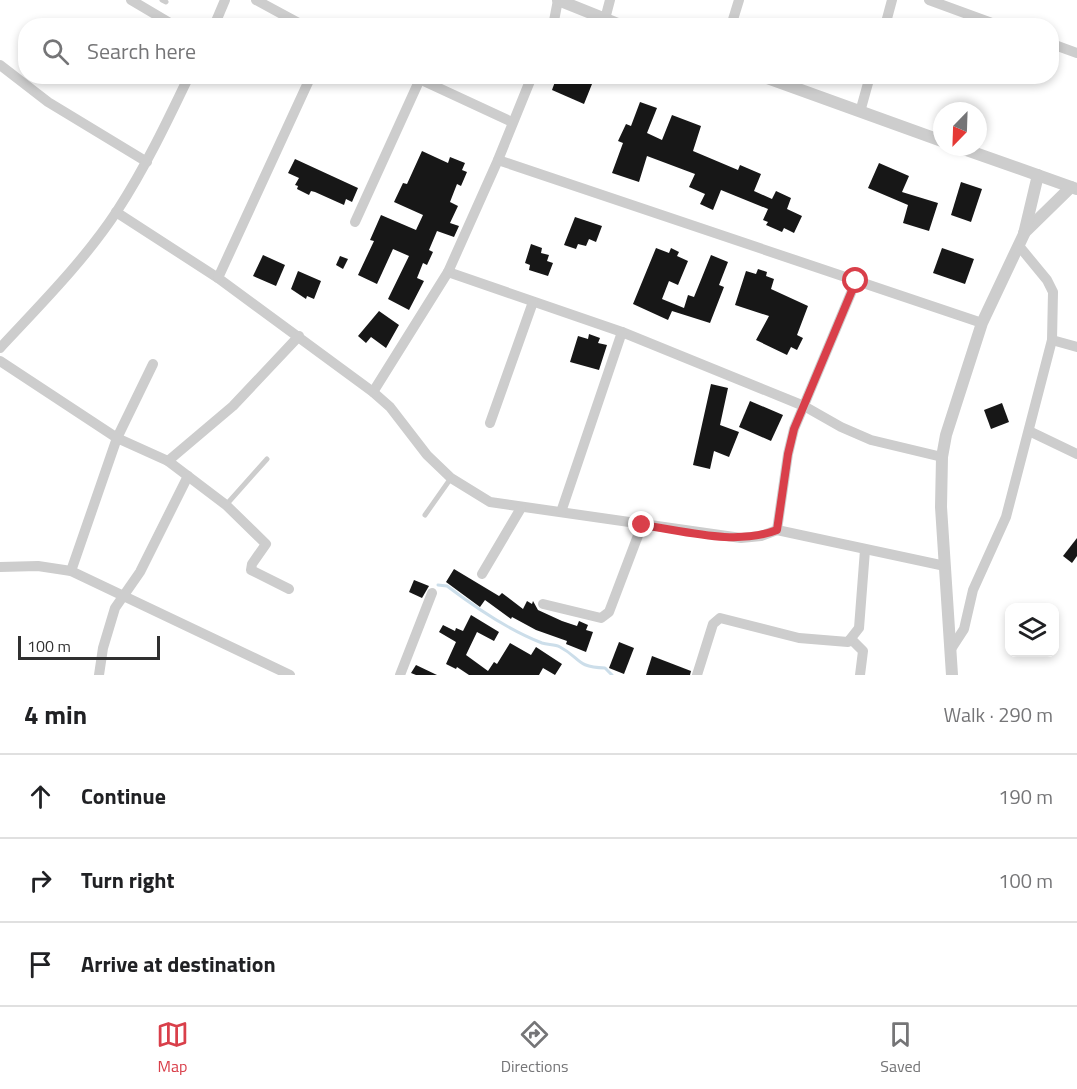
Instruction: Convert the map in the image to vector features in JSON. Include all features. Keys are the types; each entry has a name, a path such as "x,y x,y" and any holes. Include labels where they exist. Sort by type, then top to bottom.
{"street":[{"path":"217,18 225,0"},
{"path":"256,0 289,18"},
{"path":"555,18 558,0 603,18"},
{"path":"605,18 610,0"},
{"path":"733,18 739,0"},
{"path":"887,18 892,0"},
{"path":"929,0 978,18"},
{"path":"136,1 163,18"},
{"path":"1059,47 1077,54"},
{"path":"0,65 18,79"},
{"path":"25,84 48,102 147,162"},
{"path":"0,348 70,272 116,212 147,162 185,84"},
{"path":"218,278 307,84"},
{"path":"355,222 414,84"},
{"path":"430,84 512,122"},
{"path":"373,392 448,272 498,160 529,84"},
{"path":"784,84 933,138"},
{"path":"860,112 868,84"},
{"path":"984,156 1074,188 1021,240"},
{"path":"498,160 981,323"},
{"path":"952,675 945,566 942,457 951,414 981,323 1021,240 1038,175"},
{"path":"116,212 218,278 373,392 390,406 427,455 451,478 490,502 741,538 760,536 777,530 945,566"},
{"path":"951,649 964,629 974,590 1006,517 1052,340 1053,292 1021,240"},
{"path":"448,272 622,332 804,406 841,427 871,440 942,457"},
{"path":"777,530 788,454 804,406 856,281"},
{"path":"490,423 533,302"},
{"path":"561,512 622,332"},
{"path":"168,460 233,406 299,336"},
{"path":"1052,340 1077,346"},
{"path":"0,361 117,438 168,460 226,505 266,544 252,564 251,570 289,589"},
{"path":"71,571 117,438 153,363"},
{"path":"1029,431 1077,454"},
{"path":"99,675 108,624 122,595 140,572 188,476"},
{"path":"482,574 521,508"},
{"path":"543,604 601,618 609,612 642,525"},
{"path":"697,675 712,624 720,618 798,638 833,643 851,639 859,628 865,550"},
{"path":"0,567 38,566 71,571 290,675"},
{"path":"400,675 432,593"},
{"path":"851,639 862,651 860,675"}],"lane":[{"path":"226,505 267,459"},
{"path":"425,515 451,478"}],"building":[{"path":"554,84 592,84 584,104 552,90"},
{"path":"640,102 657,108 647,133 662,140 672,115 701,126 693,151 738,170 740,165 761,174 754,191 772,199 776,191 791,198 787,209 802,216 794,233 784,228 782,232 766,225 768,222 763,220 768,209 721,190 713,210 700,204 705,194 689,187 695,174 647,156 639,182 612,173 623,143 618,141 626,124 631,126"},
{"path":"422,151 448,163 450,157 465,163 462,170 467,172 461,186 457,184 450,202 458,206 450,223 459,226 454,237 437,231 429,250 433,252 427,265 423,263 417,278 424,281 409,310 388,299 409,256 393,249 377,284 358,275 374,241 370,240 381,215 416,230 423,215 394,202 403,183 407,184"},
{"path":"295,159 358,188 352,202 346,199 344,205 315,192 311,191 309,195 297,189 298,186 295,185 299,178 288,173"},
{"path":"879,163 909,176 902,192 938,203 929,231 903,223 908,205 868,188"},
{"path":"961,182 982,189 971,222 951,215"},
{"path":"575,217 602,226 596,242 589,239 586,246 578,244 576,249 564,245"},
{"path":"531,244 542,248 541,253 549,255 547,261 553,263 548,276 529,270 530,265 525,263"},
{"path":"656,248 669,253 671,248 679,252 677,256 688,261 678,285 669,281 662,299 684,308 688,295 694,297 711,255 728,262 719,285 724,287 710,323 672,311 668,320 633,304"},
{"path":"942,248 974,259 965,284 933,273"},
{"path":"263,255 285,265 276,286 253,276"},
{"path":"340,256 348,259 343,269 336,265"},
{"path":"758,269 767,272 766,276 774,279 771,289 808,306 797,335 803,338 797,350 791,347 787,355 756,340 769,316 735,305 746,271 756,274"},
{"path":"298,271 321,281 314,299 307,296 306,299 291,289"},
{"path":"379,311 399,325 386,348 371,337 366,343 358,336"},
{"path":"589,334 600,338 598,343 607,345 599,370 570,362 578,336 588,339"},
{"path":"711,384 728,388 720,425 739,432 729,457 714,451 710,469 693,465"},
{"path":"750,401 783,415 771,441 739,427"},
{"path":"1002,403 1009,422 991,429 984,410"},
{"path":"1077,538 1077,556 1072,563 1063,556"},
{"path":"454,569 499,596 502,593 523,609 527,601 532,604 533,601 538,610 562,621 577,626 579,621 588,625 586,630 593,632 586,652 566,644 567,641 536,630 512,617 511,619 485,600 480,607 446,582"},
{"path":"414,580 429,586 422,598 409,592"},
{"path":"471,615 499,632 494,641 477,632 466,655 488,671 494,662 497,664 510,643 531,655 536,647 562,664 555,675 543,668 539,675 469,675 457,667 456,669 446,664 456,642 439,632 443,625 455,631 456,628 463,631"},
{"path":"619,642 634,648 624,674 609,668"},
{"path":"652,656 691,671 690,675 646,675"},
{"path":"416,665 437,675 411,673"}],"waterway":[{"path":"438,585 447,586 517,632 542,643 558,646 583,664 605,668 612,675"}],"route":[{"path":"642,525 741,538 760,536 777,530 794,429 856,281"}]}
